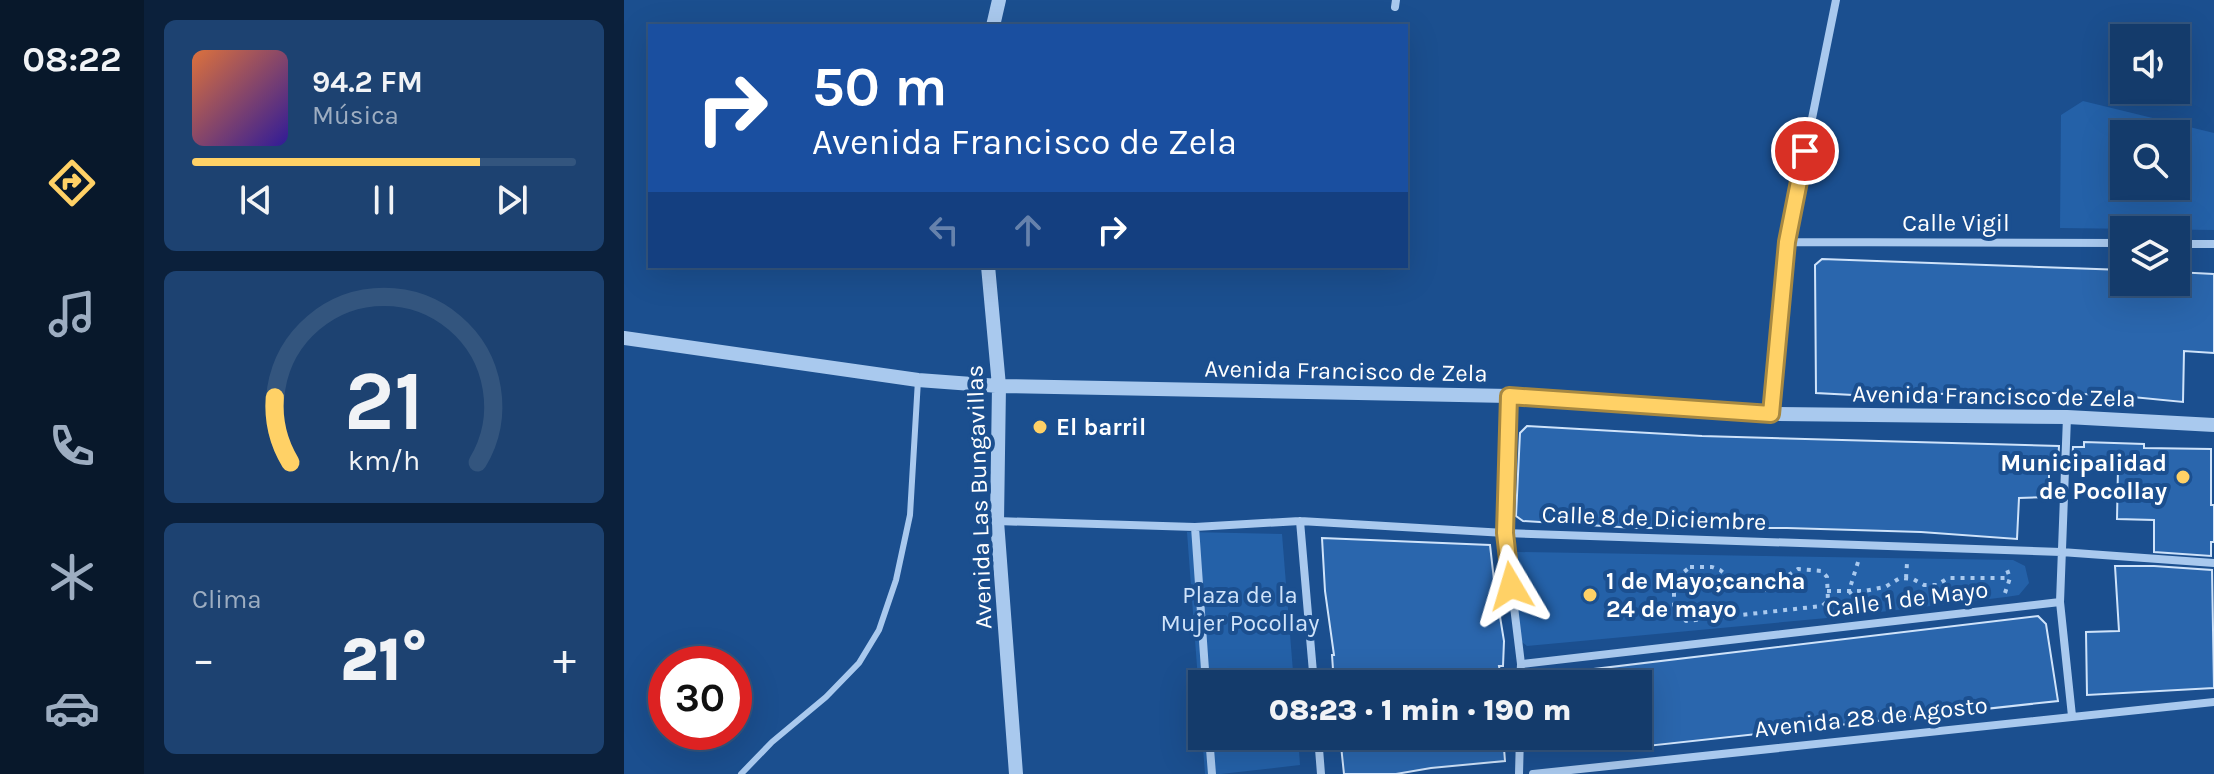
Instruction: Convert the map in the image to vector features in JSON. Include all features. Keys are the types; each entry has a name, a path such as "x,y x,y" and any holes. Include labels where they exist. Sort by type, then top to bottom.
{"street":[{"path":"993,24 999,0"},
{"path":"1771,414 1787,242 1836,0"},
{"name":"Calle Vigil","path":"1787,242 2110,243"},
{"path":"2190,244 2214,244"},
{"name":"Avenida Las Bungavillas","path":"988,268 999,386 997,521 1016,774"},
{"name":"Avenida Francisco de Zela","path":"624,338 918,380 999,386 1509,396 1771,414 2067,417 2214,425"},
{"path":"1509,396 1505,533 1521,670"},
{"path":"2067,417 2060,602 2072,716"},
{"name":"Calle 8 de Diciembre","path":"997,521 1195,527 1300,521 1505,533 2061,552 2214,563"},
{"path":"1300,521 1313,670"},
{"path":"1195,527 1205,670"},
{"name":"Calle 1 de Mayo","path":"1521,664 2060,602"},
{"name":"Avenida 28 de Agosto","path":"1533,774 2214,702"},
{"path":"1210,750 1212,774"},
{"path":"1319,750 1321,774"},
{"path":"1519,774 1520,750"}],"lane":[{"path":"741,774 859,663 879,630 896,580 910,515 918,380"}],"path":[{"path":"1849,591 1858,562"},
{"path":"1906,578 1907,563"},
{"path":"2005,594 2010,578 2006,566"},
{"path":"1690,567 1720,570 1748,590 1765,590 1798,569 1822,571 1827,577 1827,591 1828,601 1822,606 1686,621 1674,605 1674,580 1690,567"},
{"path":"1827,591 1885,587 1900,578 1913,579 1924,585 1937,585 1948,578 2010,578"},
{"path":"1932,585 1934,603"},
{"path":"1849,591 1864,611"}],"green space":[{"path":"2083,101 2161,120 2110,120 2110,200 2190,200 2190,127 2214,133 2214,230 2190,230 2190,216 2110,216 2110,229 2060,228 2061,115"},
{"name":"Plaza de la Mujer Pocollay","path":"1187,532 1282,534 1293,670 1197,670"},
{"path":"1517,552 2013,560 2025,566 2029,583 2019,595 2006,597 1838,617 1527,646 1517,638 1512,558"},
{"path":"1203,750 1299,750 1300,765 1205,774"}],"building":[{"path":"1822,259 2110,269 2110,296 2190,296 2190,273 2214,274 2214,353 2184,351 2183,402 2051,393 1872,396 1816,393 1815,265"},
{"path":"1527,426 1702,436 2059,446 2058,465 2049,465 2049,497 2019,498 2017,539 1921,532 1635,528 1523,521 1516,516 1520,433"},
{"path":"2084,442 2144,444 2144,448 2211,449 2214,542 2211,542 2211,556 2154,552 2154,520 2117,519 2118,467 2072,466 2073,447 2084,447"},
{"path":"1322,538 1490,545 1504,641 1503,666 1499,666 1500,670 1333,670 1334,655 1325,591"},
{"path":"2115,566 2212,570 2214,688 2087,695 2086,632 2119,631"},
{"path":"2038,616 2046,624 2058,701 1652,745 1652,670 1586,670"},
{"path":"1341,750 1504,750 1505,761 1396,774 1344,774"}],"place":[{"name":"El barril","path":"1040,427"},
{"name":"Municipalidad de Pocollay","path":"2183,477"},
{"name":"1 de Mayo;cancha 24 de mayo","path":"1590,595"}],"route":[{"path":"1511,586 1505,533 1509,396 1771,414 1787,242 1805,151"}]}
